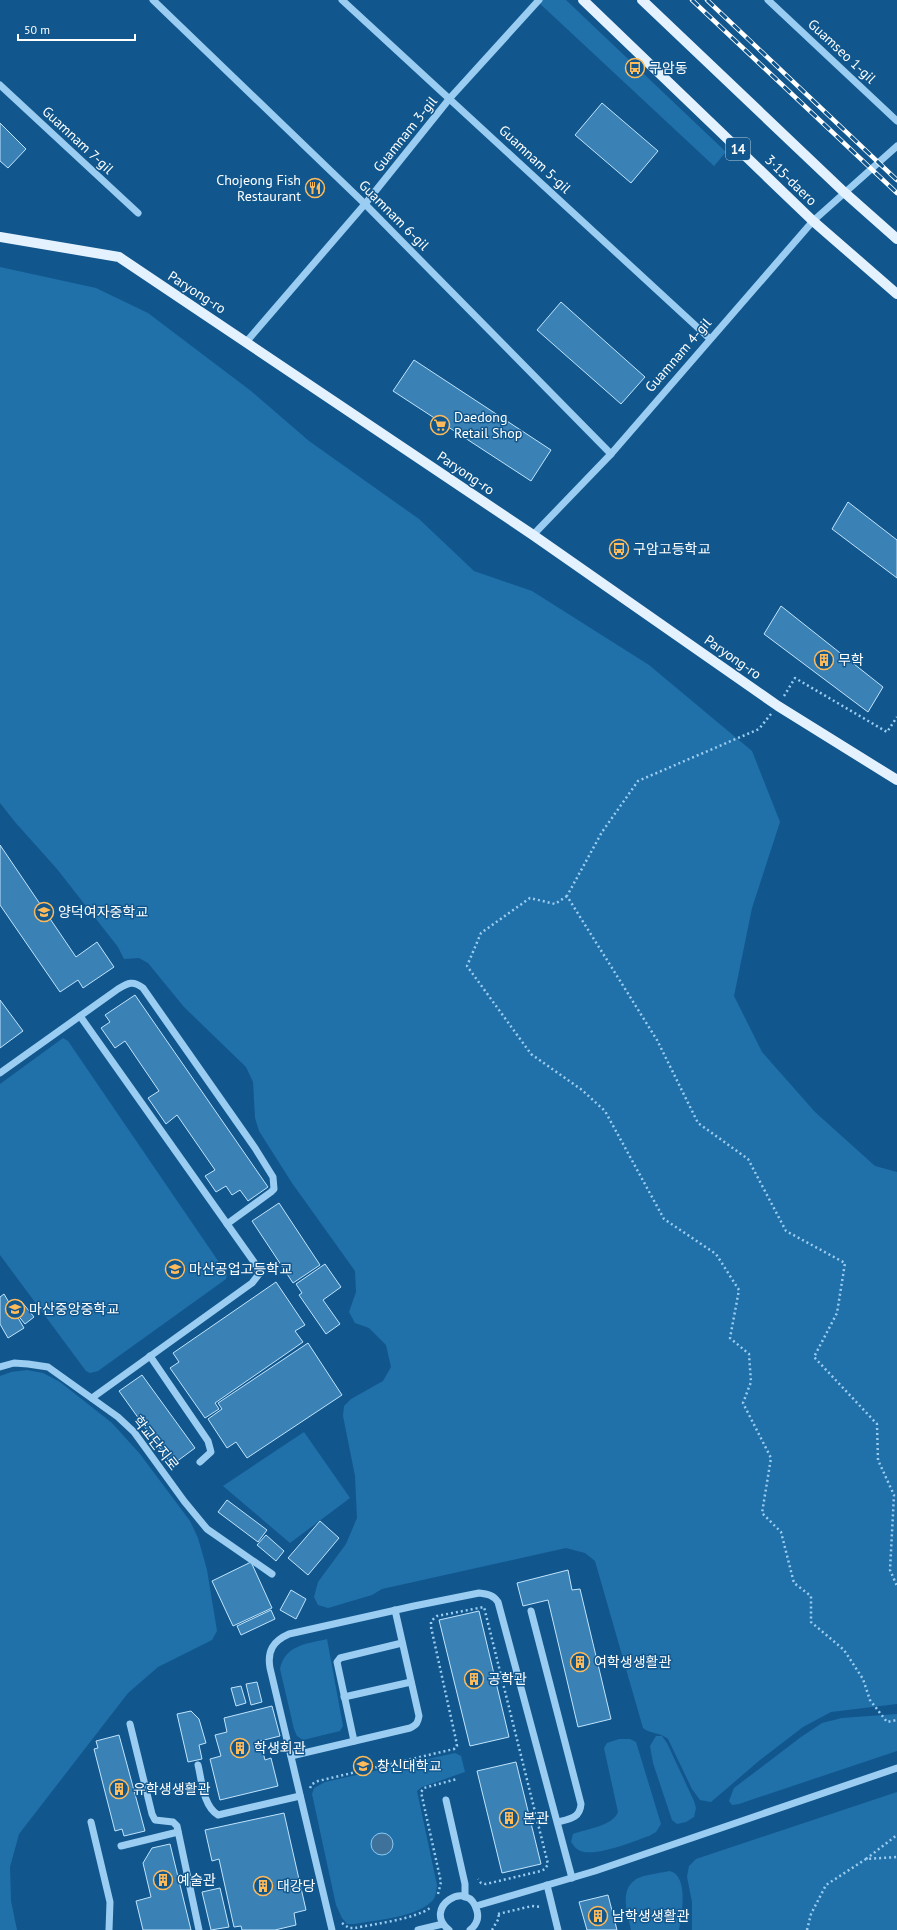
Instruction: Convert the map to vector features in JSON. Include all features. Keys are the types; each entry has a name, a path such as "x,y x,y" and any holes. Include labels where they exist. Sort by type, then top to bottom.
{"main road":[{"name":"3·15-daero","path":"582,0 813,221 897,294"},
{"name":"3·15-daero","path":"642,0 844,192 897,239"},
{"name":"Paryong-ro","path":"0,237 119,257 247,341 533,535 778,706 897,780"}],"street":[{"name":"Guamnam 6-gil","path":"153,0 364,204 611,454"},
{"name":"Guamnam 5-gil","path":"342,0 709,338"},
{"name":"Guamnam 3-gil","path":"247,341 364,204 450,98 539,0"},
{"name":"Guamseo 1-gil","path":"768,0 897,121"},
{"name":"Guamnam 7-gil","path":"0,85 138,213"},
{"name":"Guamnam 4-gil","path":"533,535 611,454 709,338 813,221 897,146"},
{"path":"0,1073 126,984 131,982 137,983 143,988 255,1148 273,1177 274,1189 228,1224"},
{"path":"80,1016 228,1224 258,1268 259,1274 257,1278 92,1398"},
{"path":"150,1356 208,1441 211,1452 200,1462"},
{"name":"학교단지로","path":"0,1367 14,1363 48,1367 118,1417 134,1432 184,1501 207,1529 272,1574"},
{"path":"332,1930 268,1660 273,1643 279,1638 289,1634 395,1610 479,1593 494,1597 498,1602 572,1878"},
{"path":"291,1756 415,1726 418,1722 419,1716 395,1610"},
{"path":"531,1611 581,1804 581,1812 578,1815 558,1822"},
{"path":"354,1741 336,1665 337,1662 340,1658 402,1643"},
{"path":"344,1697 411,1682"},
{"path":"130,1724 152,1814 156,1820 173,1822 178,1832 199,1930"},
{"path":"198,1765 211,1811 218,1815 300,1796"},
{"path":"476,1906 572,1878 897,1768"},
{"path":"446,1800 465,1884 465,1897"},
{"path":"91,1822 110,1902 109,1930"},
{"path":"121,1846 178,1832"},
{"path":"547,1885 558,1930"},
{"path":"449,1930 443,1924 441,1916 444,1904 453,1897 465,1897 470,1899 476,1906 478,1915 477,1921 470,1930"},
{"path":"418,1930 443,1924"}],"path":[{"path":"897,717 887,732 795,678 778,706 759,729 638,781 602,832 568,896 555,904 530,898 481,933 467,966 531,1054 582,1090 605,1111 664,1219 716,1254 739,1290 730,1338 749,1354 751,1382 743,1403 771,1458 762,1513 781,1532 794,1583 811,1596 811,1622 844,1650 863,1679 870,1700 887,1722 897,1720"},
{"path":"568,896 657,1040 698,1123 748,1159 786,1231 845,1263 837,1313 814,1357 877,1424 878,1460 894,1495 890,1570 897,1586"},
{"path":"310,1792 312,1784 318,1780 454,1749 457,1746 431,1627 431,1621 437,1616 484,1607 548,1859 545,1869 541,1871 490,1883 481,1883 478,1879"},
{"path":"436,1900 441,1888 441,1882 421,1792 424,1788 458,1780"},
{"path":"807,1930 811,1914 826,1885 866,1859 897,1835"},
{"path":"866,1859 897,1857"},
{"path":"490,1883 492,1890"},
{"path":"340,1920 349,1928 355,1928 424,1912 434,1903"},
{"path":"492,1930 497,1925 498,1914 536,1906 541,1907 543,1911"}],"shaded area":[{"path":"536,0 566,0 726,152 714,166"},
{"path":"0,267 96,288 148,313 251,391 309,441 419,519 474,571 532,591 649,665 752,751 780,822 752,908 734,996 762,1052 815,1112 875,1166 897,1172 897,1704 831,1712 803,1727 760,1760 711,1802 700,1800 692,1789 668,1739 662,1735 643,1728 595,1561 585,1553 566,1548 382,1589 372,1595 328,1608 318,1605 314,1597 318,1582 346,1544 357,1518 355,1476 343,1416 344,1406 351,1399 383,1381 391,1367 386,1345 369,1328 355,1323 349,1312 356,1292 355,1271 292,1183 259,1131 255,1118 253,1082 246,1067 184,1007 148,963 139,958 124,959 118,947 57,869 0,803"},
{"path":"63,1038 68,1041 227,1274 226,1279 98,1371 90,1373 86,1371 0,1255 0,1084"},
{"path":"27,1370 43,1373 60,1382 112,1423 140,1454 190,1521 198,1538 207,1570 217,1631 212,1640 158,1667 128,1693 19,1834 10,1867 11,1901 17,1930 0,1930 0,1376 11,1372"},
{"path":"304,1432 350,1498 290,1543 223,1486"},
{"path":"327,1639 343,1726 340,1731 303,1740 297,1736 294,1729 280,1669 286,1655 292,1650 304,1644"},
{"path":"897,1714 897,1751 739,1804 732,1805 729,1801 734,1788 801,1737 822,1723 842,1718"},
{"path":"656,1736 662,1736 667,1743 694,1801 696,1808 694,1817 686,1822 677,1824 672,1820 653,1763 650,1746"},
{"path":"619,1739 630,1739 636,1742 661,1824 656,1832 633,1842 602,1851 583,1852 576,1848 571,1842 573,1834 605,1824 611,1821 618,1812 604,1748 607,1743"},
{"path":"455,1753 461,1756 465,1772 422,1787 417,1791 437,1885 434,1899 424,1907 406,1914 355,1924 347,1924 342,1918 336,1905 312,1794 314,1788 325,1782"},
{"path":"897,1792 897,1930 692,1930 692,1902 687,1877 689,1866 696,1859"},
{"path":"378,1833 386,1833 393,1840 393,1848 386,1855 378,1855 371,1848 371,1840"},
{"path":"669,1871 675,1874 682,1887 682,1915 679,1930 631,1930 626,1903 627,1890 630,1885 638,1878"}],"building":[{"path":"602,103 658,151 631,183 575,135"},
{"path":"0,123 26,149 8,168 0,161"},
{"path":"561,302 645,377 621,404 537,330"},
{"path":"414,360 551,450 531,481 393,391"},
{"path":"848,502 897,540 897,578 832,529"},
{"name":"무학","path":"781,606 883,687 868,712 764,634"},
{"path":"0,845 76,957 97,942 114,967 83,988 78,980 60,992 0,905"},
{"path":"135,995 268,1187 248,1201 240,1190 232,1195 226,1186 216,1192 205,1176 215,1170 177,1115 166,1124 148,1098 159,1091 125,1041 115,1048 101,1028 110,1022 105,1015"},
{"path":"0,1000 23,1031 0,1048"},
{"path":"279,1203 320,1265 293,1283 252,1221"},
{"path":"325,1264 341,1287 323,1300 340,1324 326,1334 299,1295 302,1293 296,1284"},
{"path":"276,1282 305,1325 295,1331 303,1342 215,1403 219,1409 205,1418 170,1368 179,1362 173,1353"},
{"path":"4,1294 24,1328 8,1338 0,1324 0,1297"},
{"path":"21,1301 34,1317 25,1324 12,1308"},
{"path":"308,1343 342,1395 247,1458 236,1442 227,1448 208,1419 222,1409 218,1403"},
{"path":"142,1375 195,1448 172,1465 119,1391"},
{"path":"227,1500 267,1530 258,1542 218,1512"},
{"path":"320,1521 339,1538 308,1575 288,1558"},
{"path":"266,1535 284,1551 276,1561 257,1545"},
{"path":"251,1562 272,1608 233,1626 212,1581"},
{"name":"여학생생활관","path":"568,1570 572,1590 580,1589 611,1719 578,1727 548,1600 523,1606 517,1583"},
{"path":"291,1590 306,1599 296,1619 280,1610"},
{"path":"271,1610 275,1619 241,1635 237,1626"},
{"name":"공학관","path":"479,1611 509,1737 470,1746 439,1620"},
{"path":"257,1682 262,1702 251,1705 246,1684"},
{"path":"241,1686 246,1703 236,1706 231,1688"},
{"name":"학생회관","path":"272,1706 280,1736 260,1741 265,1760 271,1758 278,1786 220,1800 210,1759 221,1756 215,1735 227,1732 224,1718"},
{"path":"191,1711 199,1719 206,1743 199,1745 202,1759 188,1762 177,1714"},
{"name":"유학생생활관","path":"119,1735 145,1831 124,1836 122,1829 115,1831 94,1749 98,1748 96,1741"},
{"name":"본관","path":"516,1762 541,1864 502,1873 477,1771"},
{"name":"대강당","path":"284,1813 306,1910 294,1913 296,1925 275,1930 242,1930 241,1926 234,1927 219,1859 212,1861 205,1830"},
{"name":"예술관","path":"170,1844 191,1930 143,1930 136,1901 151,1897 143,1863 152,1848"},
{"path":"220,1888 229,1927 211,1930 202,1892"},
{"name":"남학생생활관","path":"608,1895 617,1930 587,1930 579,1902"}],"railway":[{"path":"692,0 897,193"},
{"path":"707,0 897,180"}],"place":[{"name":"구암동","path":"635,68"},
{"name":"Chojeong Fish Restaurant","path":"315,188"},
{"name":"Daedong Retail Shop","path":"440,425"},
{"name":"구암고등학교","path":"619,549"},
{"name":"무학","path":"824,660"},
{"name":"양덕여자중학교","path":"44,912"},
{"name":"마산공업고등학교","path":"175,1269"},
{"name":"마산중앙중학교","path":"15,1309"},
{"name":"여학생생활관","path":"580,1662"},
{"name":"공학관","path":"474,1679"},
{"name":"학생회관","path":"240,1748"},
{"name":"창신대학교","path":"363,1766"},
{"name":"유학생생활관","path":"119,1789"},
{"name":"본관","path":"509,1818"},
{"name":"예술관","path":"163,1880"},
{"name":"대강당","path":"263,1886"},
{"name":"남학생생활관","path":"598,1916"}]}
